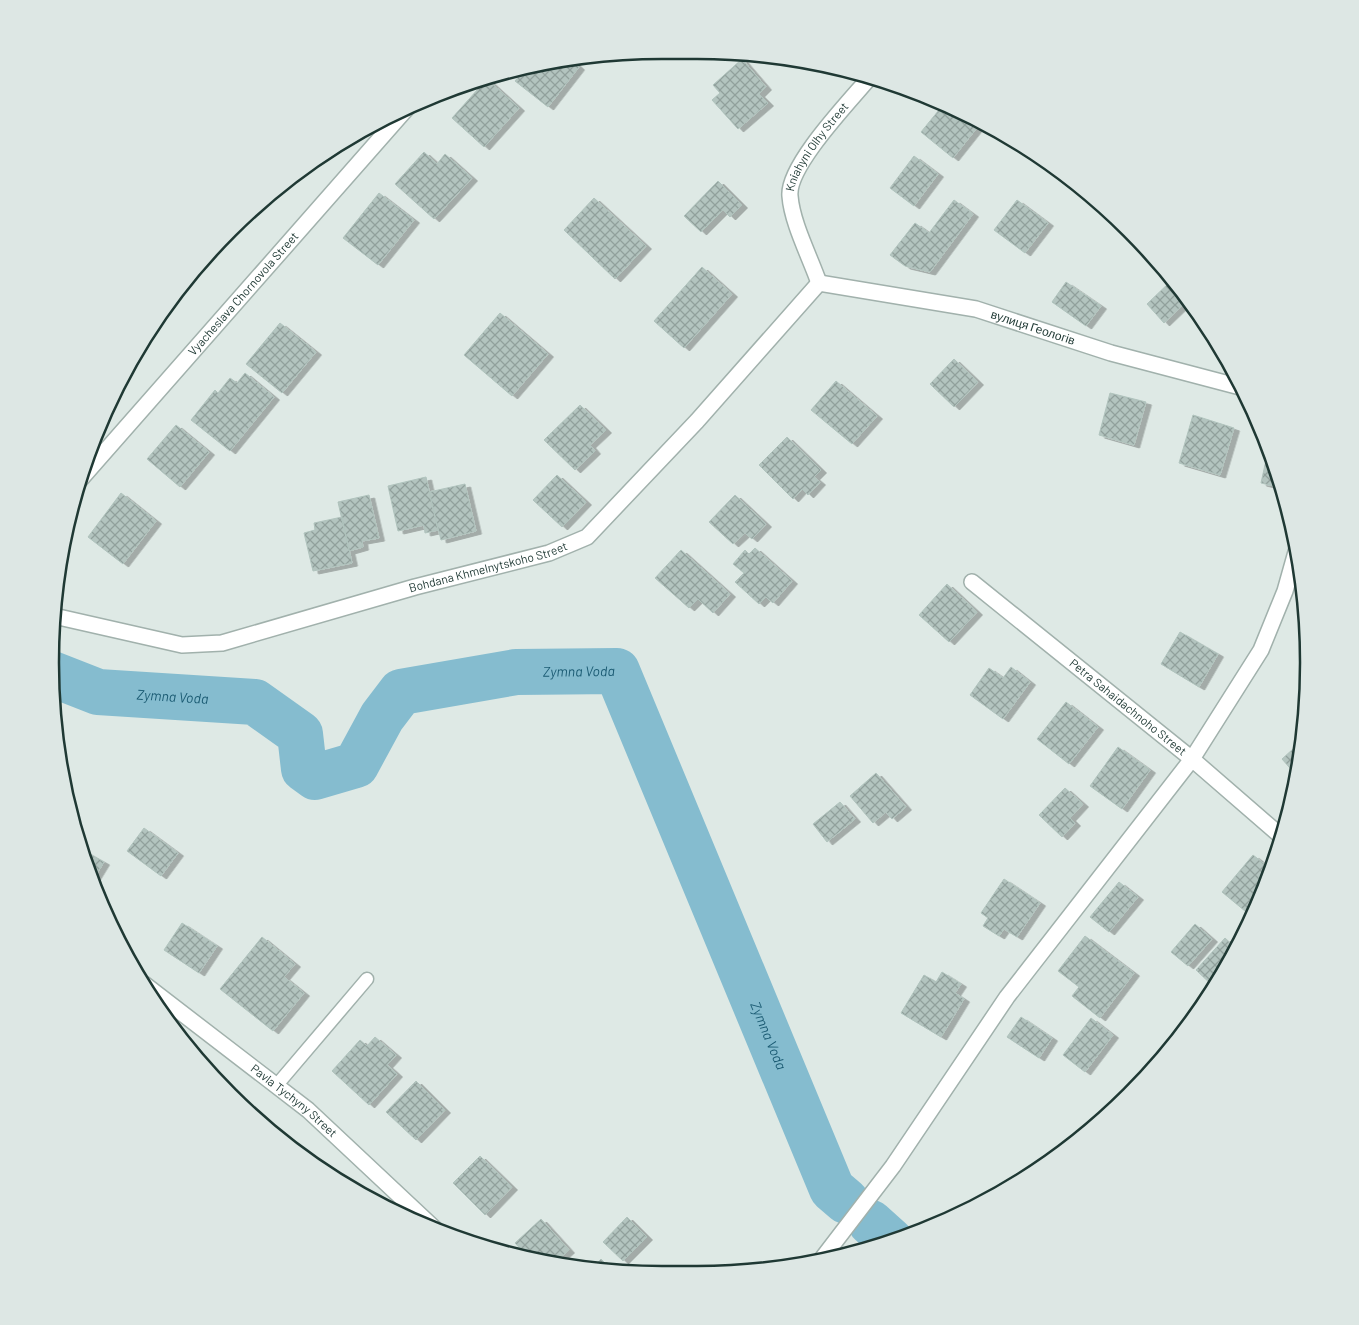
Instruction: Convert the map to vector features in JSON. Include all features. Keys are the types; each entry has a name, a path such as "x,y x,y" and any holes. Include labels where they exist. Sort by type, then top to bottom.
{"street":[{"name":"Kniahyni Olhy Street","path":"819,283 798,227 790,196 792,180 800,163 865,83"},
{"name":"Vyacheslava Chornovola Street","path":"91,467 394,121"},
{"name":"вулиця Геологів","path":"819,283 976,309 1111,353 1232,385"},
{"name":"Bohdana Khmelnytskoho Street","path":"61,617 182,644 222,643 415,587 549,553 587,538 697,421 819,283"},
{"path":"827,1252 893,1166 1007,997 1192,759 1261,650 1292,565"},
{"name":"Petra Sahaidachnoho Street","path":"972,582 1192,759 1276,832"},
{"name":"Pavla Tychyny Street","path":"160,996 308,1110 420,1215"}],"lane":[{"path":"276,1086 367,979"}],"building":[{"path":"740,60 744,61 766,87 759,94 768,103 738,129 712,100 720,93 713,85"},
{"path":"577,65 579,67 548,107 515,81 519,76 545,70"},
{"path":"492,83 519,108 484,147 452,118 479,87"},
{"path":"939,110 964,121 976,129 953,158 921,132"},
{"path":"424,152 437,164 445,154 472,178 434,219 395,184"},
{"path":"914,156 938,174 914,206 890,188"},
{"path":"718,181 742,205 730,217 723,210 701,232 684,216"},
{"path":"379,193 414,220 378,265 343,238"},
{"path":"594,198 646,246 615,279 564,230"},
{"path":"954,200 973,214 930,272 905,266 890,255 915,223 929,233"},
{"path":"1017,200 1048,223 1025,253 994,230"},
{"path":"702,267 732,294 684,348 654,321"},
{"path":"1066,282 1101,306 1086,326 1052,302"},
{"path":"1167,285 1182,305 1164,323 1147,304"},
{"path":"500,313 548,354 512,396 464,355"},
{"path":"280,323 316,352 282,393 246,364"},
{"path":"954,359 978,382 954,407 930,384"},
{"path":"245,373 274,397 230,451 191,420 215,390 218,393 230,378 237,383"},
{"path":"836,381 877,416 852,444 811,410"},
{"path":"1110,393 1146,402 1134,445 1099,435"},
{"path":"580,405 606,430 590,445 595,451 575,470 544,440"},
{"path":"1193,415 1234,428 1220,475 1179,463"},
{"path":"176,425 209,452 180,487 147,459"},
{"path":"787,437 821,470 814,477 820,482 808,495 802,489 793,499 759,465"},
{"path":"1266,462 1274,486 1261,483"},
{"path":"557,475 586,502 562,527 533,500"},
{"path":"426,477 438,530 425,533 424,525 398,531 388,486"},
{"path":"465,484 476,531 441,540 429,492"},
{"path":"121,493 156,521 123,564 88,537"},
{"path":"369,495 379,538 362,541 363,547 349,551 338,502"},
{"path":"735,495 766,524 752,539 745,533 733,544 709,522"},
{"path":"342,517 352,563 313,571 304,533 315,530 314,523"},
{"path":"755,548 792,581 773,603 766,597 759,604 735,582 744,573 733,564 745,550 749,554"},
{"path":"681,550 730,594 713,613 698,599 689,608 655,578"},
{"path":"947,584 977,612 949,642 919,615"},
{"path":"1180,632 1218,654 1199,687 1161,664"},
{"path":"1011,667 1030,682 1003,719 970,695 989,668 1003,678"},
{"path":"1066,702 1098,727 1069,764 1037,739"},
{"path":"1118,747 1150,770 1122,809 1090,786"},
{"path":"1294,748 1291,769 1282,759"},
{"path":"876,773 906,807 892,819 886,812 873,823 850,796"},
{"path":"1065,788 1083,804 1070,818 1075,823 1062,837 1039,815"},
{"path":"840,802 855,819 827,842 813,824"},
{"path":"144,828 178,853 161,876 127,851"},
{"path":"90,854 104,862 97,873"},
{"path":"1253,855 1265,865 1246,912 1222,892"},
{"path":"1004,879 1040,903 1017,937 1004,929 999,936 983,926 988,918 981,913"},
{"path":"1119,882 1138,897 1109,932 1090,917"},
{"path":"182,923 217,946 199,973 164,950"},
{"path":"1195,924 1212,939 1188,966 1171,952"},
{"path":"1085,936 1134,973 1100,1018 1072,996 1079,987 1058,971"},
{"path":"262,937 295,964 284,977 304,993 273,1031 220,989"},
{"path":"1225,938 1231,943 1208,982 1196,970"},
{"path":"942,972 961,984 955,993 964,999 941,1037 901,1013 924,975 936,982"},
{"path":"1021,1017 1052,1038 1039,1058 1007,1037"},
{"path":"1091,1018 1113,1035 1085,1072 1063,1055"},
{"path":"375,1037 396,1055 387,1065 397,1074 369,1105 332,1071 360,1040 367,1046"},
{"path":"416,1081 445,1110 416,1140 386,1112"},
{"path":"480,1156 512,1187 485,1215 453,1183"},
{"path":"627,1217 647,1237 623,1261 603,1242"},
{"path":"541,1219 569,1250 560,1257 521,1249 515,1243"}],"waterway":[{"name":"Zymna Voda","path":"59,677 98,692 255,702 300,734 304,769 315,777 356,765 382,717 401,692 516,672 617,671 832,1189 846,1201"},
{"name":"Zymna Voda","path":"871,1223 885,1236"}]}
